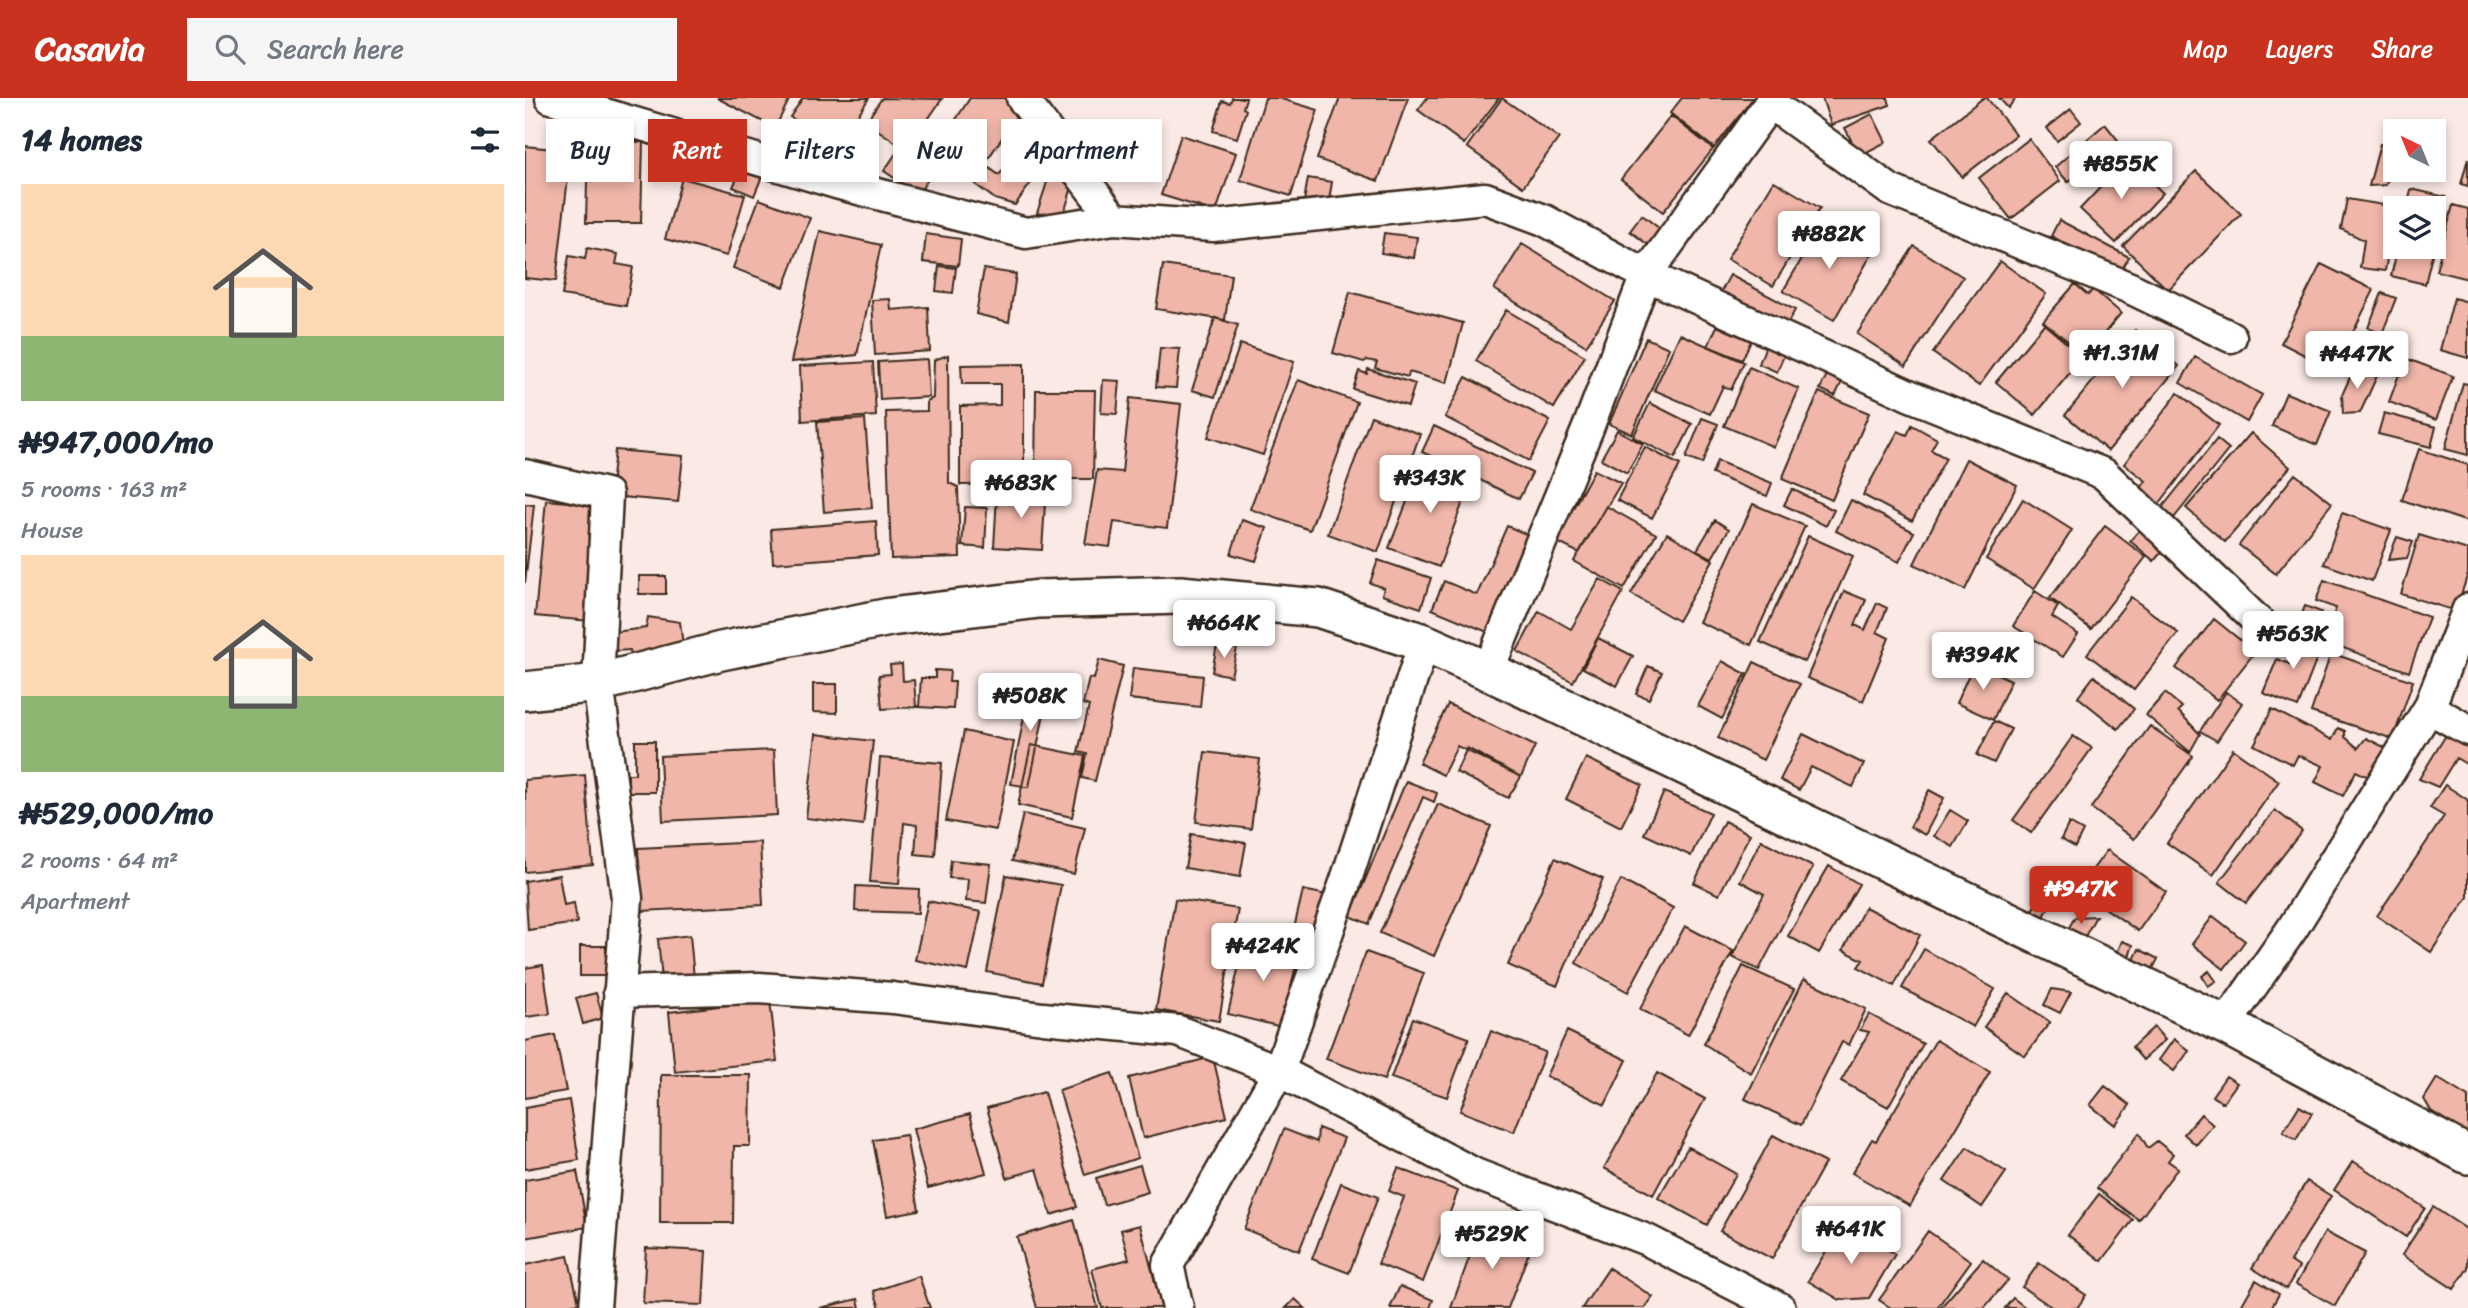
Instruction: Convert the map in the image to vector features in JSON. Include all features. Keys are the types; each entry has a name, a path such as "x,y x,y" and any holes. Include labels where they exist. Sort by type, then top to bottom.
{"street":[{"path":"551,98 836,183 1026,233 1114,219 1213,226 1485,198 1544,220 1646,275 1911,396 2103,474 2267,630"},
{"path":"1022,98 1114,219"},
{"path":"1488,671 1588,428 1646,275 1770,100 1890,190 2130,288 2231,337"},
{"path":"525,475 607,494 598,683 627,898 595,1308"},
{"path":"525,691 598,683 721,651 890,617 1039,599 1180,595 1318,608 1424,643 1488,671 2225,1025 2468,1155"},
{"path":"2225,1025 2292,929 2429,708 2468,609"},
{"path":"1178,1308 1168,1265 1279,1071 1346,880 1424,643"},
{"path":"2429,708 2468,730"},
{"path":"619,992 773,989 893,998 1043,1018 1178,1031 1279,1071 1475,1174 1647,1241 1780,1308"}],"building":[{"path":"717,98 790,98 780,119 761,121"},
{"path":"803,98 869,98 855,119 790,117"},
{"path":"882,98 942,99 928,119 893,119 893,141 879,131 879,119 868,119"},
{"path":"970,98 1009,98 1023,107 1015,119 1001,119 1001,139 987,160 987,119 956,119"},
{"path":"1232,98 1246,98 1243,108 1246,110 1237,138 1213,131 1222,101 1230,103"},
{"path":"1265,98 1278,98 1318,110 1291,196 1240,180"},
{"path":"1340,98 1408,98 1378,181 1317,159"},
{"path":"1427,98 1499,98 1464,144 1418,110"},
{"path":"1502,98 1559,138 1523,187 1467,147"},
{"path":"1682,98 1753,98 1714,148 1670,113"},
{"path":"1822,98 1888,98 1890,105 1831,125"},
{"path":"1983,98 1987,98 2016,135 1962,177 1931,139"},
{"path":"1999,98 2016,98 2008,108"},
{"path":"2071,109 2081,122 2057,141 2047,128"},
{"path":"1872,114 1886,142 1859,156 1845,128"},
{"path":"1671,116 1713,149 1663,212 1621,179"},
{"path":"2105,124 2118,140 2068,182 2055,167"},
{"path":"1181,135 1236,153 1216,212 1161,195"},
{"path":"2029,139 2060,181 2011,219 1979,178"},
{"path":"634,142 643,142 641,223 586,223 587,182 634,182"},
{"path":"2380,144 2383,145 2383,182 2387,182 2386,185 2369,186"},
{"path":"525,146 546,148 546,182 567,182 556,281 525,278"},
{"path":"893,158 893,177 884,171"},
{"path":"2468,158 2468,186 2461,184"},
{"path":"2127,159 2163,193 2116,243 2080,209"},
{"path":"747,167 761,173 754,196 733,187 735,182 747,182"},
{"path":"988,167 999,175 1001,172 1001,182 1032,182 1015,205 995,199 975,184 987,182"},
{"path":"2196,171 2241,214 2168,290 2123,246"},
{"path":"1308,178 1332,182 1328,206 1304,201"},
{"path":"1774,181 1820,208 1773,286 1727,259"},
{"path":"681,182 697,182 745,195 727,256 665,239"},
{"path":"900,182 926,182 918,194"},
{"path":"1047,182 1073,182 1062,220 1037,213"},
{"path":"2411,189 2442,196 2410,196"},
{"path":"759,199 810,218 784,287 733,268"},
{"path":"2347,199 2383,205 2383,259 2387,259 2385,271 2360,268 2364,240 2341,229"},
{"path":"2453,205 2468,209 2468,279 2436,271 2439,259 2446,259 2446,232"},
{"path":"1642,215 1664,232 1652,248 1630,231"},
{"path":"2059,220 2129,257 2120,273 2051,236"},
{"path":"1824,221 1874,250 1834,320 1783,291"},
{"path":"820,231 881,245 857,355 791,362"},
{"path":"1384,233 1417,237 1414,258 1381,253"},
{"path":"926,234 961,239 958,266 923,262"},
{"path":"1522,244 1615,301 1586,346 1494,289"},
{"path":"1914,246 1963,277 1906,366 1857,334"},
{"path":"587,248 618,254 616,264 633,267 626,306 562,295 569,256 585,259"},
{"path":"2395,259 2431,259 2425,284 2391,276"},
{"path":"2000,261 2046,294 1979,386 1933,353"},
{"path":"2321,264 2374,290 2334,370 2281,343"},
{"path":"1163,265 1231,275 1225,320 1156,309"},
{"path":"939,266 956,268 953,293 936,291"},
{"path":"984,269 1016,274 1009,322 976,314"},
{"path":"1730,275 1795,310 1783,332 1718,297"},
{"path":"2075,284 2088,295 2093,289 2121,313 2086,356 2043,321"},
{"path":"1350,292 1463,323 1447,383 1409,372 1408,377 1375,368 1377,362 1364,362 1333,353"},
{"path":"2382,293 2396,298 2382,334 2368,328"},
{"path":"2454,298 2468,302 2468,358 2440,350"},
{"path":"890,299 891,310 928,307 930,351 875,355 872,300"},
{"path":"1506,310 1585,356 1554,408 1476,361"},
{"path":"1215,318 1238,325 1215,397 1192,390"},
{"path":"2044,324 2083,357 2035,415 1996,382"},
{"path":"1717,326 1751,341 1742,360 1708,346"},
{"path":"2135,330 2179,366 2108,451 2065,415"},
{"path":"1680,334 1744,362 1731,390 1723,386 1710,414 1654,390"},
{"path":"1646,338 1669,348 1632,434 1609,424"},
{"path":"1240,344 1294,362 1263,455 1208,437"},
{"path":"1766,345 1785,353 1777,372 1759,364"},
{"path":"1160,348 1180,349 1176,388 1156,387"},
{"path":"948,355 949,483 958,487 960,557 891,559 886,412 927,411 927,401 933,398 934,360"},
{"path":"2195,357 2262,395 2247,422 2180,383"},
{"path":"2405,358 2453,376 2436,420 2389,402"},
{"path":"927,359 929,397 880,400 878,362"},
{"path":"873,362 876,416 802,421 800,366"},
{"path":"1024,364 1024,484 960,485 960,406 1000,405 1000,384 962,384 961,365"},
{"path":"2355,366 2377,376 2360,413 2343,414 2342,395"},
{"path":"1749,367 1799,389 1774,447 1724,426"},
{"path":"1368,369 1415,384 1408,406 1353,389 1359,371 1367,374"},
{"path":"1828,373 1843,380 1835,396 1820,389"},
{"path":"1466,377 1550,421 1529,461 1445,417"},
{"path":"1103,380 1120,381 1117,414 1101,413"},
{"path":"1298,380 1357,402 1310,530 1250,509"},
{"path":"2463,383 2468,384 2468,455 2445,449"},
{"path":"1036,390 1095,390 1093,479 1035,479"},
{"path":"1819,392 1869,413 1832,500 1782,479"},
{"path":"2178,393 2219,425 2156,508 2139,491 2146,481 2124,464"},
{"path":"2286,393 2331,411 2317,445 2272,426"},
{"path":"1130,398 1181,404 1167,528 1114,522 1110,547 1085,544 1097,470 1122,472"},
{"path":"1650,403 1692,424 1675,458 1633,437"},
{"path":"2384,413 2436,427 2431,447 2378,434"},
{"path":"1371,416 1420,434 1378,552 1328,534"},
{"path":"1702,418 1718,424 1702,464 1686,458"},
{"path":"865,419 872,508 824,512 817,422"},
{"path":"1912,425 1937,439 1931,450 1946,458 1912,521 1863,495 1898,431 1907,435"},
{"path":"1434,426 1532,473 1519,499 1422,452"},
{"path":"1617,430 1643,444 1627,473 1601,459"},
{"path":"2251,433 2290,467 2225,542 2186,508"},
{"path":"2217,439 2229,449 2174,518 2161,509"},
{"path":"1645,447 1680,465 1652,518 1617,500"},
{"path":"2419,449 2468,465 2468,522 2402,500"},
{"path":"615,450 683,456 678,502 610,496"},
{"path":"1966,459 2017,485 1965,590 1914,564"},
{"path":"1717,461 1772,483 1767,496 1712,474"},
{"path":"1422,463 1471,480 1439,567 1389,548"},
{"path":"1594,470 1621,483 1579,553 1555,541"},
{"path":"2295,474 2332,503 2276,574 2239,545"},
{"path":"1023,487 1046,489 1042,550 994,547 997,495 1023,497"},
{"path":"1792,489 1834,510 1826,526 1784,505"},
{"path":"2023,499 2072,530 2034,589 1986,559"},
{"path":"546,500 601,505 590,621 535,616"},
{"path":"1851,500 1914,532 1899,562 1836,531"},
{"path":"525,504 534,505 525,583"},
{"path":"1753,504 1805,526 1751,645 1699,622"},
{"path":"1606,506 1656,534 1624,589 1574,561"},
{"path":"965,507 987,508 985,548 962,546"},
{"path":"2342,513 2391,530 2372,581 2324,564"},
{"path":"1242,520 1267,528 1256,561 1231,554"},
{"path":"1715,520 1729,529 1712,558 1697,550"},
{"path":"876,521 878,555 773,563 771,529"},
{"path":"1507,526 1538,539 1497,636 1432,609 1444,581 1477,595"},
{"path":"2105,526 2146,557 2091,629 2050,598"},
{"path":"2142,527 2165,548 2154,561 2130,541"},
{"path":"1667,533 1713,560 1678,621 1631,594"},
{"path":"2419,535 2468,550 2468,573 2456,611 2401,594"},
{"path":"1808,536 1853,556 1805,662 1760,642"},
{"path":"2397,537 2413,542 2407,558 2388,560"},
{"path":"1378,560 1431,578 1421,608 1382,595 1384,588 1370,583"},
{"path":"639,576 666,576 666,594 639,594"},
{"path":"1600,579 1623,592 1573,682 1517,651 1539,611 1571,629"},
{"path":"2324,580 2429,617 2409,672 2324,641 2336,608 2316,601"},
{"path":"1844,591 1866,600 1855,625 1865,630 1877,603 1887,608 1877,632 1889,638 1863,701 1807,678"},
{"path":"2035,591 2058,606 2052,617 2078,634 2063,657 2013,626"},
{"path":"2131,597 2178,633 2134,690 2087,654"},
{"path":"2305,606 2321,612 2312,636 2296,630"},
{"path":"648,617 680,622 684,653 632,659 630,650 615,651 613,632 646,628"},
{"path":"2214,619 2255,652 2217,700 2176,668"},
{"path":"2289,634 2321,648 2298,707 2263,693 2277,659 2292,665 2295,659 2281,654"},
{"path":"1598,638 1633,656 1617,686 1583,668"},
{"path":"1217,644 1237,648 1231,676 1212,672"},
{"path":"2331,653 2413,681 2393,739 2311,712"},
{"path":"1099,660 1123,666 1095,781 1082,778 1087,754 1078,752 1089,706 1083,704 1089,678 1094,679"},
{"path":"1722,661 1746,674 1722,719 1698,706"},
{"path":"1754,662 1800,684 1763,760 1718,738"},
{"path":"1974,663 2011,680 1993,720 1956,703"},
{"path":"902,664 903,681 914,680 916,707 882,709 879,675 891,674 890,665"},
{"path":"1648,666 1662,672 1649,699 1636,694"},
{"path":"1133,668 1203,676 1200,707 1129,699"},
{"path":"935,670 950,671 949,682 955,682 953,709 919,707 921,678 935,678"},
{"path":"2094,676 2134,709 2118,729 2078,697"},
{"path":"1031,680 1050,684 1029,787 1011,784"},
{"path":"813,684 837,684 837,713 813,712"},
{"path":"2226,692 2242,703 2217,741 2200,731"},
{"path":"2165,693 2182,707 2178,711 2200,734 2190,752 2146,715"},
{"path":"1448,704 1535,746 1521,777 1457,746 1443,775 1419,763"},
{"path":"2272,709 2332,740 2338,728 2345,731 2345,737 2358,748 2366,738 2390,750 2375,780 2356,771 2343,796 2315,782 2323,766 2298,755 2293,765 2254,745"},
{"path":"1994,721 2011,729 1994,763 1977,755"},
{"path":"2150,726 2193,756 2134,839 2091,808"},
{"path":"964,731 1014,742 996,830 946,821"},
{"path":"816,734 873,741 863,825 806,818"},
{"path":"1803,734 1864,764 1853,787 1811,767 1799,790 1780,780"},
{"path":"2446,735 2468,748 2468,765 2456,758 2438,787 2419,779"},
{"path":"2073,736 2092,748 2031,833 2013,820"},
{"path":"635,741 655,741 655,792 628,792 628,774 635,774"},
{"path":"1031,745 1085,756 1072,817 1018,805"},
{"path":"1467,748 1521,777 1508,798 1456,772"},
{"path":"2233,749 2279,781 2213,875 2167,843"},
{"path":"774,750 777,815 663,821 660,756"},
{"path":"1205,752 1260,759 1251,829 1196,822"},
{"path":"880,758 942,763 935,856 915,854 917,825 904,823 899,884 870,882"},
{"path":"1586,758 1642,785 1621,827 1566,799"},
{"path":"585,775 593,865 525,872 525,780"},
{"path":"1406,781 1437,793 1434,802 1423,797 1369,924 1350,916"},
{"path":"2445,785 2468,800 2468,897 2431,952 2377,916 2444,816 2430,808"},
{"path":"1929,790 1944,798 1925,835 1910,827"},
{"path":"1664,792 1711,813 1691,856 1644,834"},
{"path":"1438,804 1491,826 1434,956 1380,933"},
{"path":"1950,810 1968,821 1953,847 1934,836"},
{"path":"2275,810 2302,831 2246,903 2219,882"},
{"path":"1023,814 1085,828 1074,874 1012,861"},
{"path":"1724,821 1750,834 1719,895 1694,883"},
{"path":"2069,823 2083,831 2075,847 2061,839"},
{"path":"1191,834 1246,843 1240,877 1185,868"},
{"path":"1761,840 1813,867 1759,970 1732,957 1764,894 1740,881"},
{"path":"760,842 763,905 641,911 638,848"},
{"path":"2107,850 2166,892 2138,931 2105,908 2119,888 2093,869"},
{"path":"1555,858 1603,879 1557,986 1508,965"},
{"path":"951,860 991,864 986,903 966,901 968,879 949,878"},
{"path":"1829,866 1859,884 1819,953 1788,936"},
{"path":"559,875 564,905 574,903 577,923 528,930 525,881"},
{"path":"1006,875 1061,885 1042,983 987,972"},
{"path":"1621,880 1673,908 1628,992 1576,963"},
{"path":"856,886 919,889 918,913 855,911"},
{"path":"1303,890 1327,895 1316,942 1292,937"},
{"path":"2041,892 2053,899 2044,917 2032,911"},
{"path":"1175,899 1238,909 1219,1021 1156,1010"},
{"path":"928,901 981,912 968,971 915,960"},
{"path":"1865,907 1920,935 1894,986 1858,967 1863,960 1843,950"},
{"path":"2096,916 2083,940 2067,931 2075,917"},
{"path":"2213,916 2245,941 2224,969 2192,944"},
{"path":"1685,926 1733,951 1688,1035 1640,1009"},
{"path":"690,935 694,978 662,980 658,939"},
{"path":"1245,939 1299,952 1282,1027 1228,1014"},
{"path":"2122,941 2133,945 2127,962 2115,958"},
{"path":"580,946 606,946 606,976 580,976"},
{"path":"1924,949 1995,989 1973,1027 1902,988"},
{"path":"2139,949 2158,959 2150,974 2132,964"},
{"path":"1366,952 1424,973 1384,1080 1326,1059"},
{"path":"543,965 550,1014 525,1017 525,968"},
{"path":"1743,966 1794,989 1751,1073 1704,1044"},
{"path":"2209,971 2216,981 2208,986 2202,976"},
{"path":"1804,979 1866,1009 1849,1045 1842,1042 1801,1125 1745,1099"},
{"path":"2052,989 2071,992 2060,1013 2044,1005"},
{"path":"596,993 603,1018 583,1024 576,998"},
{"path":"2008,993 2050,1022 2025,1056 1984,1027"},
{"path":"770,1000 777,1061 675,1072 669,1012"},
{"path":"1869,1014 1923,1044 1888,1107 1841,1081 1869,1032 1860,1030"},
{"path":"1413,1018 1469,1038 1447,1097 1391,1078"},
{"path":"2154,1027 2165,1040 2143,1060 2132,1047"},
{"path":"1491,1031 1545,1052 1514,1132 1460,1111"},
{"path":"1567,1031 1627,1060 1605,1105 1546,1076"},
{"path":"555,1035 566,1091 525,1098 525,1041"},
{"path":"2174,1039 2189,1051 2174,1071 2159,1060"},
{"path":"1936,1040 1990,1072 1910,1206 1852,1173 1872,1139 1876,1141"},
{"path":"1213,1057 1227,1117 1143,1138 1129,1078"},
{"path":"1112,1073 1138,1158 1085,1175 1059,1090"},
{"path":"1657,1073 1705,1099 1653,1195 1604,1168"},
{"path":"661,1075 751,1075 750,1146 734,1146 733,1223 660,1223"},
{"path":"2226,1076 2237,1083 2223,1103 2212,1096"},
{"path":"2437,1078 2468,1097 2468,1134 2431,1111 2424,1099"},
{"path":"2105,1086 2130,1105 2115,1125 2090,1105"},
{"path":"1044,1092 1077,1207 1051,1215 1037,1169 1007,1178 987,1108"},
{"path":"569,1100 579,1160 525,1169 525,1108"},
{"path":"2299,1106 2312,1113 2296,1140 2283,1132"},
{"path":"970,1114 986,1173 928,1188 913,1129"},
{"path":"2201,1114 2213,1125 2196,1145 2184,1134"},
{"path":"1318,1128 1344,1138 1299,1251 1244,1229 1284,1129 1317,1142"},
{"path":"2139,1133 2148,1148 2157,1141 2173,1154 2168,1161 2178,1168 2139,1220 2097,1188"},
{"path":"906,1135 919,1210 887,1216 873,1140"},
{"path":"1773,1135 1825,1163 1772,1259 1720,1231"},
{"path":"1688,1147 1736,1174 1707,1225 1658,1198"},
{"path":"1967,1147 2006,1172 1982,1207 1944,1181"},
{"path":"2353,1161 2425,1208 2406,1237 2334,1190"},
{"path":"1140,1165 1148,1192 1104,1205 1096,1178"},
{"path":"1398,1168 1458,1191 1423,1282 1378,1264 1404,1197 1389,1191"},
{"path":"577,1171 587,1227 525,1238 525,1180"},
{"path":"2307,1181 2331,1196 2290,1261 2299,1267 2286,1289 2252,1268"},
{"path":"1341,1183 1378,1197 1349,1273 1312,1259"},
{"path":"2099,1194 2133,1220 2102,1261 2068,1235"},
{"path":"2433,1207 2468,1230 2468,1268 2454,1289 2402,1255"},
{"path":"1074,1220 1098,1308 1037,1308 1017,1237"},
{"path":"1843,1223 1895,1254 1869,1298 1840,1300 1808,1281"},
{"path":"1140,1225 1162,1308 1102,1308 1092,1269 1129,1259 1121,1230"},
{"path":"1481,1225 1532,1244 1508,1308 1451,1308"},
{"path":"1928,1231 1971,1261 1937,1308 1891,1308 1879,1300"},
{"path":"2325,1232 2365,1253 2335,1306 2296,1284"},
{"path":"646,1248 706,1251 703,1305 643,1303"},
{"path":"568,1256 579,1303 557,1308 525,1308 525,1265"},
{"path":"1983,1259 2008,1280 1984,1308 1940,1308"},
{"path":"2039,1263 2086,1295 2077,1308 2053,1308 2022,1287"},
{"path":"1609,1268 1653,1297 1645,1308 1582,1308"},
{"path":"919,1276 930,1308 880,1308 874,1291"},
{"path":"2256,1280 2279,1294 2271,1308 2240,1308"},
{"path":"1400,1286 1433,1300 1430,1308 1390,1308"},
{"path":"2013,1298 2026,1308 2005,1308"},
{"path":"858,1299 860,1308 820,1308"},
{"path":"1295,1299 1305,1308 1286,1308"}]}
